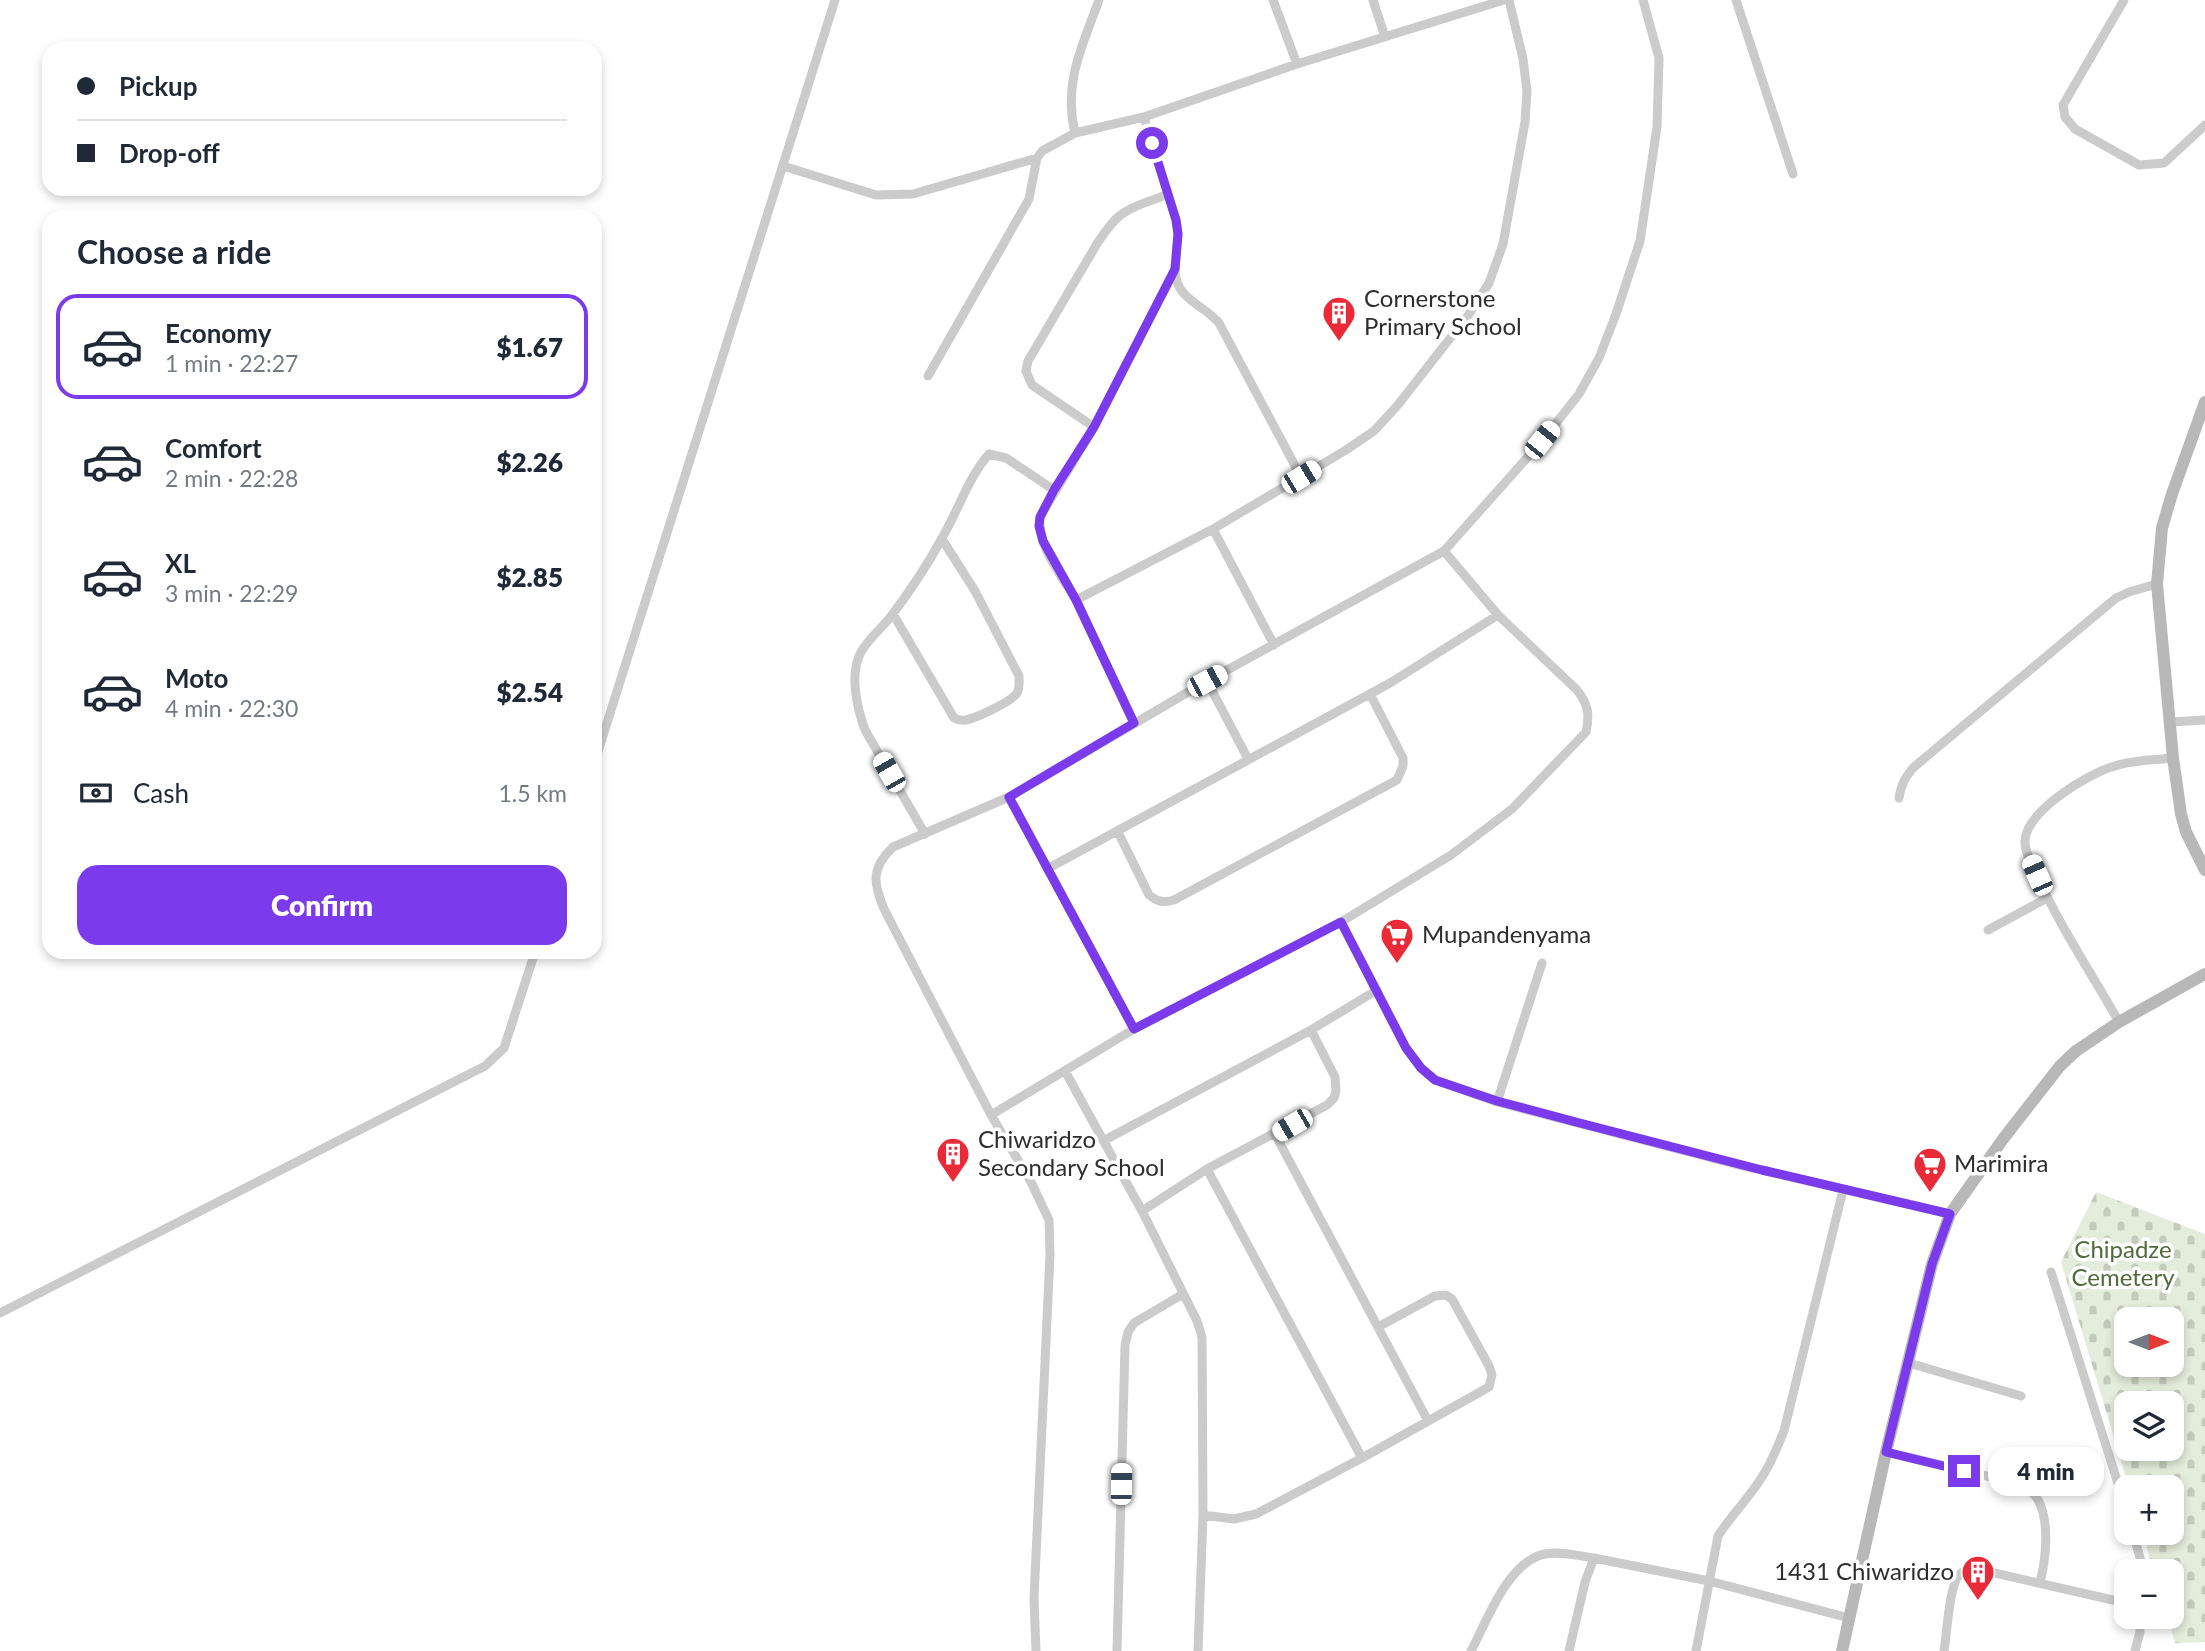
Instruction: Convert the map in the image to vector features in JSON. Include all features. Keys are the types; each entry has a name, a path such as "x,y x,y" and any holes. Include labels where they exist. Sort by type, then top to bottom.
{"street":[{"path":"602,739 835,0"},
{"path":"1075,133 1070,92 1074,72 1099,0"},
{"path":"1273,0 1297,64"},
{"path":"1373,0 1385,37"},
{"path":"928,376 1029,199 1037,158 1042,151 1075,133 1144,117 1297,64 1504,0"},
{"path":"1076,600 1213,528 1346,450 1374,430 1397,406 1469,314 1489,282 1503,244 1525,122 1527,91 1510,0"},
{"path":"1036,1651 1034,1598 1049,1220 1031,1182 991,1115 878,894 877,868 893,847 1009,797 1207,681 1444,551 1542,440 1579,394 1599,358 1640,241 1657,127 1659,58 1643,0"},
{"path":"1736,0 1793,174"},
{"path":"2124,0 2063,105 2066,117 2075,129 2139,165 2164,163 2205,125"},
{"path":"1144,117 1176,220 1178,234 1175,280 1183,295 1212,314 1223,330 1301,477"},
{"path":"783,166 876,195 913,194 1037,158"},
{"path":"1094,427 1032,385 1027,361 1109,227 1128,211 1168,194"},
{"path":"1134,723 1076,600 1043,541 1039,526 1040,517 1054,490 1094,427 1175,269"},
{"path":"2205,402 2162,528 2157,584 2173,758 2181,814 2186,832 2205,870"},
{"path":"925,834 865,730 855,699 861,652 893,614 942,539 980,465 989,454 1006,458 1054,490"},
{"path":"1213,528 1274,645"},
{"path":"893,614 954,718 963,721 972,718 1016,695 1020,687 1019,676 975,591 942,539"},
{"path":"991,1115 1134,1029 1341,922 1451,855 1512,809 1586,732 1589,716 1586,702 1577,690 1498,615 1444,551"},
{"path":"1899,798 1906,776 1914,767 2057,646 2116,598 2157,584"},
{"path":"1046,869 1370,694 1498,615"},
{"path":"1207,681 1248,760"},
{"path":"1118,832 1149,895 1157,901 1166,902 1397,780 1403,766 1403,758 1370,694"},
{"path":"2170,722 2205,720"},
{"path":"2119,1021 2047,898 2026,851 2026,831 2034,818 2089,775 2117,765 2173,758"},
{"path":"1009,797 1134,1029"},
{"path":"1988,930 2047,898"},
{"path":"1341,922 1406,1048 1421,1068 1435,1080 1497,1101 1843,1190 1950,1214"},
{"path":"0,1312 485,1066 504,1048 532,959"},
{"path":"1497,1101 1542,963"},
{"path":"1842,1651 1886,1452 1932,1264 1950,1214 2003,1139 2060,1066 2076,1051 2119,1021 2205,974"},
{"path":"1102,1141 1311,1030 1377,990"},
{"path":"1142,1211 1207,1169 1275,1135 1327,1105 1334,1098 1337,1085 1335,1077 1311,1030"},
{"path":"1065,1071 1142,1211 1197,1321 1202,1337 1203,1515 1198,1651"},
{"path":"1275,1135 1428,1422"},
{"path":"1207,1169 1362,1458"},
{"path":"1696,1651 1718,1536 1764,1475 1784,1431 1843,1190"},
{"path":"2051,1272 2115,1475"},
{"path":"1117,1651 1125,1345 1128,1332 1134,1323 1183,1294"},
{"path":"1203,1515 1234,1519 1256,1514 1489,1387 1492,1375 1489,1366 1452,1299 1446,1295 1435,1296 1378,1327"},
{"path":"1909,1363 2021,1396"},
{"path":"1886,1452 2016,1483 2030,1490 2043,1513 2045,1553 2040,1582"},
{"path":"1471,1651 1508,1581 1526,1563 1544,1554 1556,1552 1709,1581 1849,1618"},
{"path":"1569,1651 1585,1582 1594,1558"},
{"path":"1944,1651 1953,1587 1960,1574 1968,1570 1977,1569 2114,1600"},
{"path":"2135,1651 2140,1629"}],"green space":[{"name":"Chipadze Cemetery","path":"2096,1192 2205,1234 2205,1642 2175,1643 2171,1629 2184,1629 2184,1559 2150,1559 2146,1545 2184,1545 2184,1475 2125,1475 2121,1461 2184,1461 2184,1391 2114,1391 2114,1437 2061,1262"}],"place":[{"name":"Cornerstone Primary School","path":"1339,343"},
{"name":"Mupandenyama","path":"1397,965"},
{"name":"Chiwaridzo Secondary School","path":"953,1184"},
{"name":"Marimira","path":"1930,1194"},
{"name":"1431 Chiwaridzo","path":"1978,1602"}],"route":[{"path":"1152,143 1176,220 1178,234 1175,269 1094,427 1054,490 1040,517 1039,526 1051,558 1076,600 1134,723 1009,797 1134,1029 1341,922 1406,1048 1421,1068 1435,1080 1497,1101 1576,1122 1843,1190 1950,1214 1932,1264 1886,1452 1964,1471"}]}
